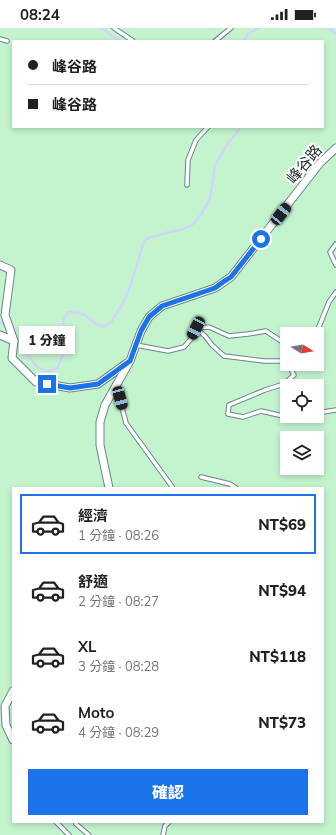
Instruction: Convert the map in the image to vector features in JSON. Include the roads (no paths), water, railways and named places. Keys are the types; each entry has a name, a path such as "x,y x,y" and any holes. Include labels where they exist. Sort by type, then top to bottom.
{"street":[{"name":"峰谷路","path":"109,487 100,445 100,422 105,405 130,361 141,331 149,317 162,306 215,288 231,277 320,163 336,148"},
{"path":"0,265 11,270 6,315 14,340 12,358 36,382 70,388 98,384 130,361"},
{"path":"0,335 14,340"},
{"path":"12,693 5,706 6,725 12,738"}],"lane":[{"path":"114,28 132,40"},
{"path":"216,40 231,28"},
{"path":"0,39 7,41"},
{"path":"187,186 188,160 196,140 207,128"},
{"path":"336,244 330,252 336,265"},
{"path":"319,327 329,302 336,292"},
{"path":"196,328 209,327 229,336 266,331 280,340"},
{"path":"136,345 168,351 184,347 191,339 196,328"},
{"path":"196,328 224,356 264,361 280,361"},
{"path":"290,379 294,375 292,371"},
{"path":"116,385 126,424 172,487"},
{"path":"280,385 229,405 228,414 243,417 261,411 280,415"},
{"path":"324,412 336,410"},
{"path":"201,477 230,484 234,487"},
{"path":"57,823 69,835"},
{"path":"162,835 165,826 168,823"},
{"path":"76,824 89,835"}],"waterway":[{"path":"102,28 118,40"},
{"path":"245,40 248,34 259,28"},
{"path":"328,28 336,34"},
{"path":"13,334 33,362 43,370 49,371 57,368 65,350 63,320 68,312 85,315 96,324 103,327 111,322 123,303 130,287 144,241 149,238 184,229 193,224 200,216 210,199 215,165 239,128"},
{"path":"0,321 7,328"}]}
